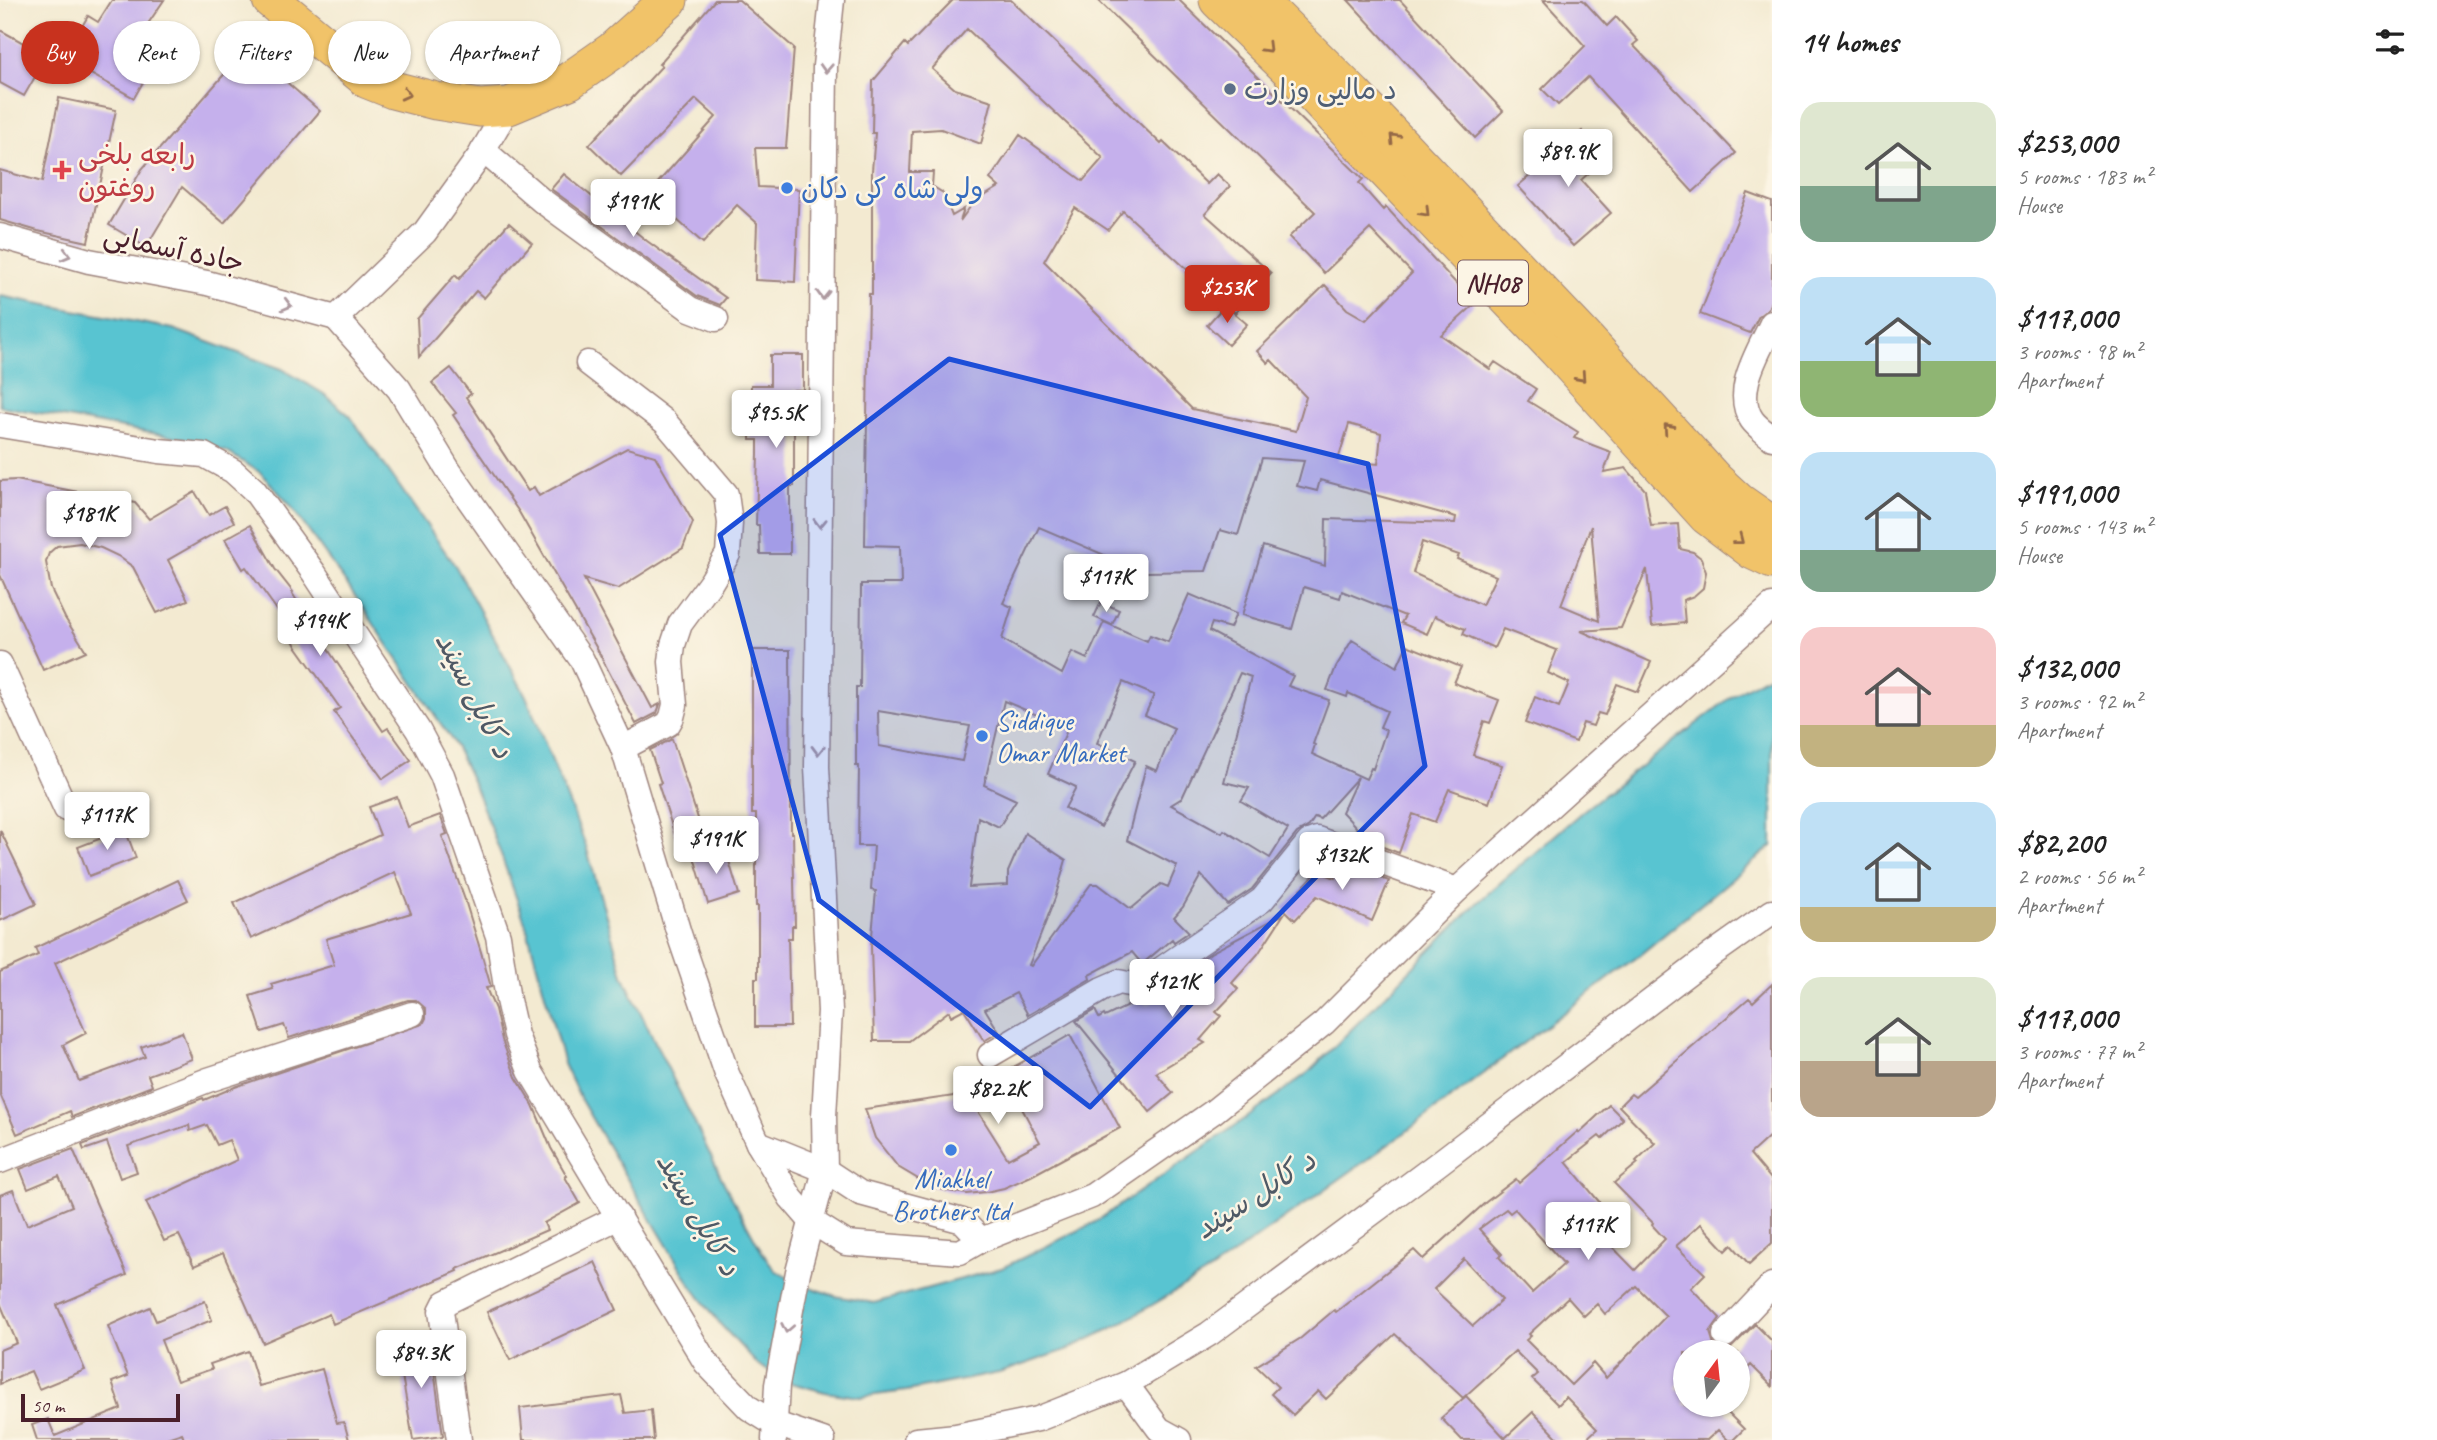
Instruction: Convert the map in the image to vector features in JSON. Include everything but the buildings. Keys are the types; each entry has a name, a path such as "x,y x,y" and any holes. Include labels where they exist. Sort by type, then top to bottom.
{"highway":[{"path":"271,0 368,80 393,90 436,101 480,108 509,107 569,81 612,51 669,0"},
{"name":"NH08","path":"1218,0 1292,72 1557,350 1707,516 1753,551 1772,560"},
{"name":"NH08","path":"1258,0 1353,94 1714,479 1740,502 1772,524"}],"street":[{"path":"774,1432 777,1385 798,1272 825,1170 824,1115 830,1011 817,767 825,66 832,0"},
{"path":"509,107 484,150 425,232 336,318 398,389 449,471 582,660 624,748 680,937 727,1074 758,1143 791,1198 811,1221 846,1243 960,1252 981,1240 1092,1196 1213,1112 1324,1023 1457,890 1772,606"},
{"path":"484,150 541,200 690,309 716,318"},
{"name":"جاده آسمایی","path":"0,236 89,261 207,283 336,318"},
{"path":"1772,323 1750,370 1745,407 1753,422 1772,438"},
{"path":"588,363 665,422 726,494 730,523 727,554 712,582 680,624 673,645 671,662 675,705 672,717 668,724 624,748"},
{"path":"0,425 159,451 204,455 233,471 254,490 314,573 403,708 442,775 498,936 516,1035 530,1071 706,1363 774,1432 822,1440"},
{"path":"0,664 66,809"},
{"path":"990,1055 1102,989 1118,982 1134,985 1150,976 1262,900 1309,842 1317,839 1457,890"},
{"path":"916,1440 956,1436 1038,1419 1126,1384 1209,1334 1772,912"},
{"path":"1,1159 208,1080 412,1014"},
{"path":"758,1143 825,1170 860,1194 963,1221 981,1240"},
{"path":"459,1440 441,1311 444,1303 619,1217"},
{"path":"1725,1335 1772,1285"},
{"path":"1126,1384 1158,1429 1179,1440"}],"highlighted area":[{"path":"949,359 1368,464 1425,766 1090,1107 819,900 720,535"}],"water":[{"name":"د کابل سيند","path":"0,296 173,329 282,369 324,394 350,416 456,567 526,696 586,846 623,975 725,1185 775,1270 796,1282 835,1296 874,1303 1002,1268 1094,1223 1309,1072 1476,904 1584,810 1735,694 1772,673 1772,846 1636,958 1399,1137 1210,1271 1118,1325 1069,1349 999,1373 906,1391 860,1397 791,1383 758,1365 721,1325 689,1282 581,1100 564,1064 526,925 500,852 474,785 453,742 351,590 289,504 261,473 227,452 190,440 0,406"}],"place":[{"name":"د مالیی وزارت","path":"1230,89"},
{"name":"رابعه بلخی روغتون","path":"62,170"},
{"name":"ولی شاہ کی دکان","path":"787,188"},
{"name":"Siddique Omar Market","path":"982,736"},
{"name":"Miakhel Brothers ltd","path":"951,1150"}]}
